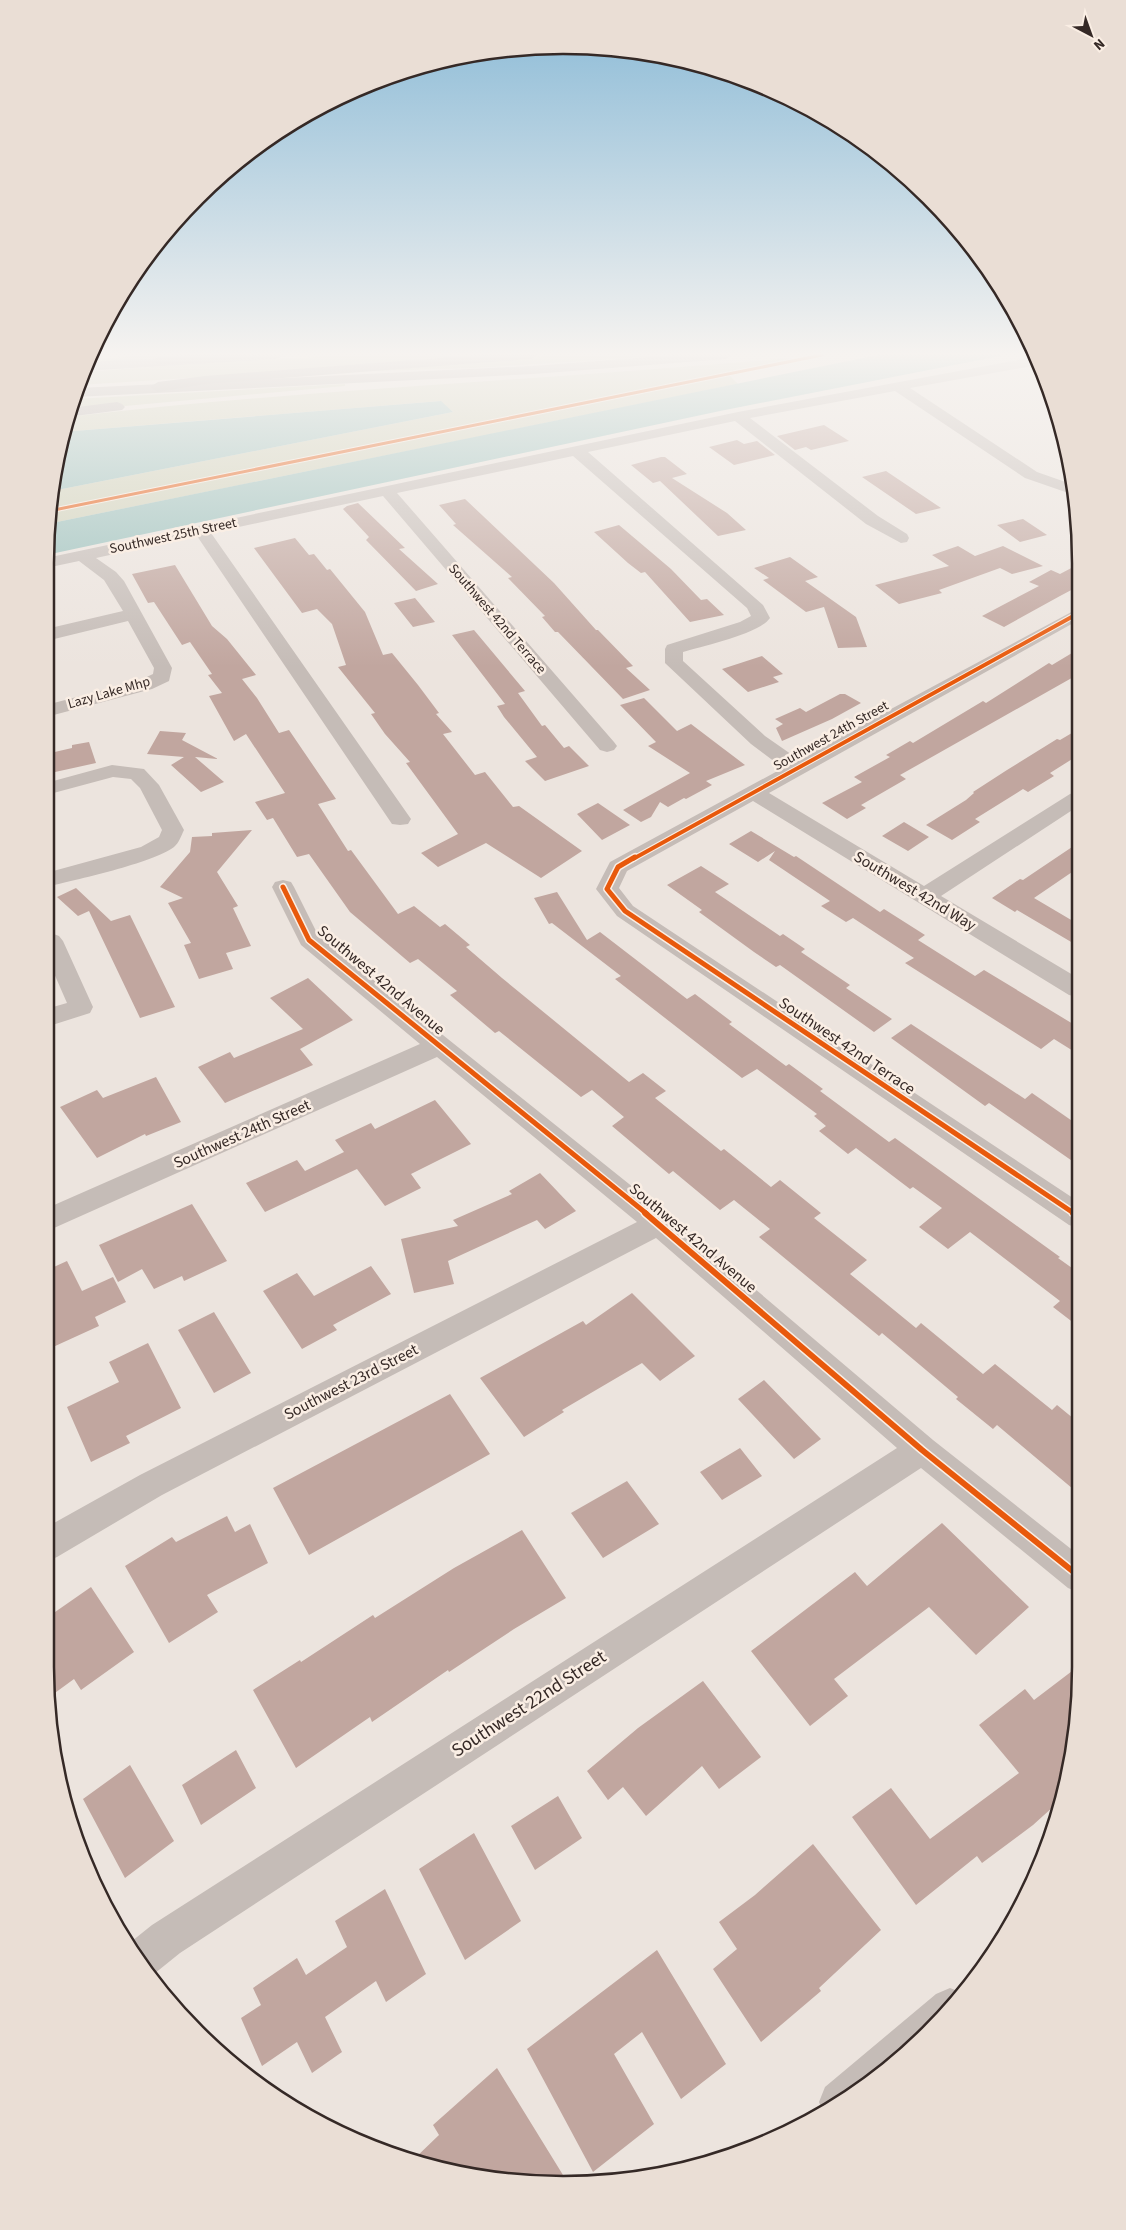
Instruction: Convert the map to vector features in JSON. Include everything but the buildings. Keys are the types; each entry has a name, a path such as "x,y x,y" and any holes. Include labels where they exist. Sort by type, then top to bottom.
{"street":[{"name":"Southwest 25th Street","path":"54,561 539,459"},
{"path":"586,459 754,605 761,618 746,626 674,649 674,663 758,740 797,768"},
{"path":"793,459 872,520 900,538"},
{"path":"1006,459 1031,474 1066,487"},
{"name":"Southwest 42nd Terrace","path":"387,491 607,746"},
{"path":"201,530 400,819"},
{"name":"Lazy Lake Mhp","path":"54,709 145,685 162,677 163,668 118,585 110,576 81,555"},
{"path":"54,634 134,614"},
{"name":"Southwest 24th Street","path":"607,889 618,867 1072,617"},
{"path":"54,787 112,772 137,773 148,785 173,830 168,841 149,852 54,878"},
{"name":"Southwest 42nd Way","path":"753,792 923,897 1072,985"},
{"path":"923,897 1072,808"},
{"name":"Southwest 42nd Avenue","path":"283,887 309,940 659,1224 922,1450 1072,1571"},
{"name":"Southwest 42nd Terrace","path":"607,889 625,912 1072,1212"},
{"path":"54,948 81,1007 54,1015"},
{"name":"Southwest 24th Street","path":"54,1217 439,1046"},
{"name":"Southwest 23rd Street","path":"54,1541 151,1485 659,1224"},
{"name":"Southwest 22nd Street","path":"145,1957 166,1939 922,1450"}],"green space":[{"path":"214,459 367,459 56,522 59,490"}],"water":[{"path":"65,459 214,459 59,490"},
{"path":"366,459 495,459 54,553 56,522"}],"cycle path":[{"path":"57,509 306,459"},
{"path":"1072,617 618,867 607,889 625,911 1072,1212"},
{"path":"283,887 309,940 659,1224 922,1450 1072,1571"}]}
